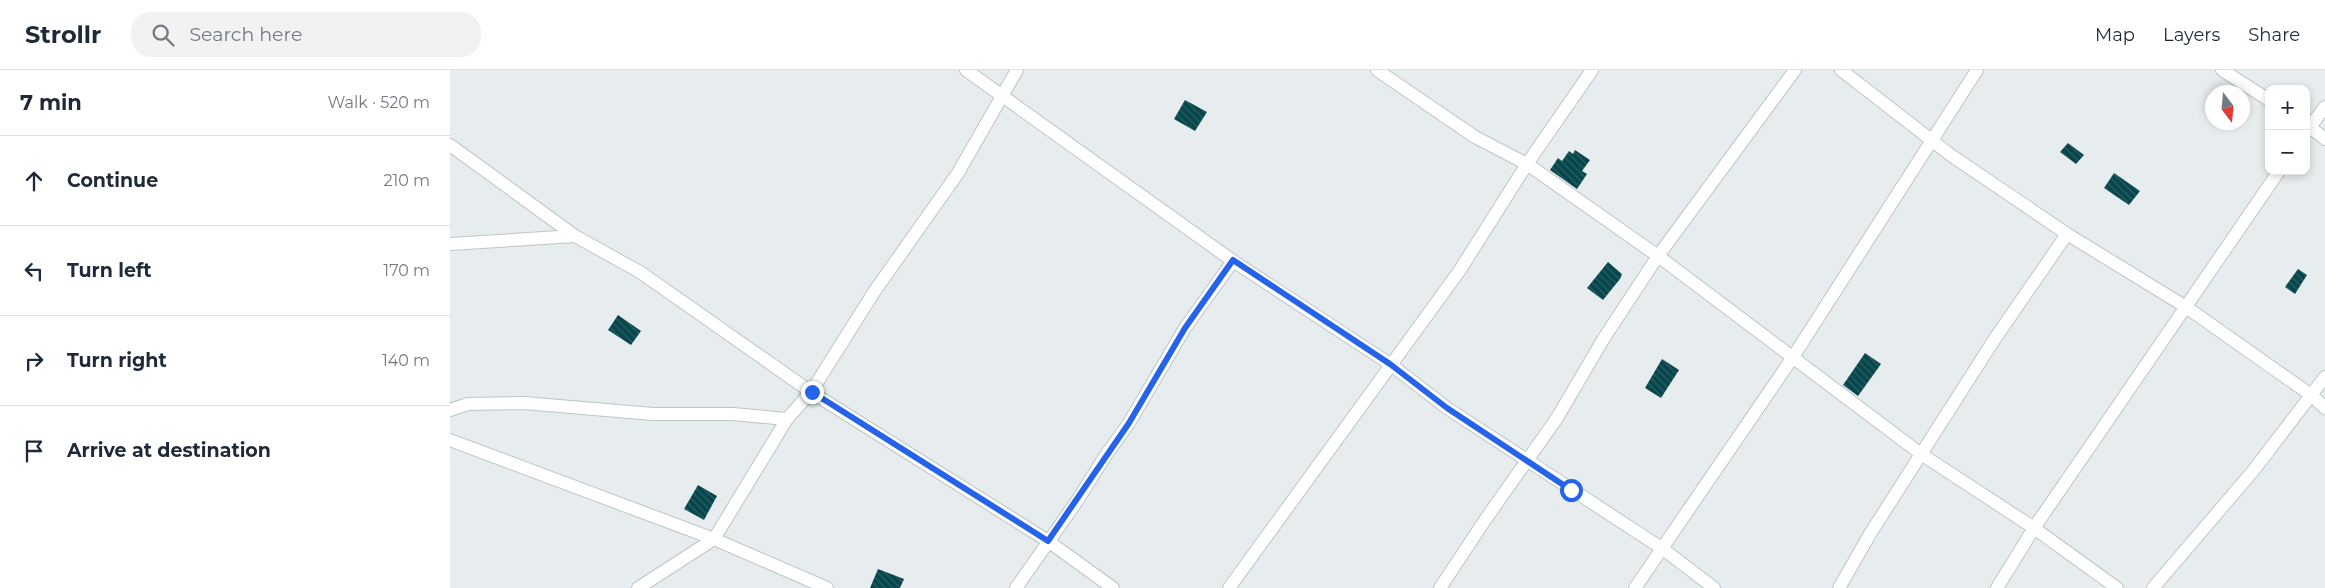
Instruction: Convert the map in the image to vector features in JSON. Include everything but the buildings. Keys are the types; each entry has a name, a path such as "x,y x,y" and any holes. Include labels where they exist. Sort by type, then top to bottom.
{"street":[{"path":"966,70 1233,260 1390,364 1447,408 1663,549 1714,588"},
{"path":"638,588 714,539 787,419 812,392 874,292 958,173 1017,70"},
{"path":"1377,70 1475,137 1527,164 1658,256 1921,454 2034,528 2117,588"},
{"path":"1230,588 1390,364 1460,270 1527,164 1592,70"},
{"path":"1440,588 1557,418 1604,338 1658,256 1795,70"},
{"path":"1841,70 1931,142 2067,234 2186,307 2311,395 2325,408"},
{"path":"1635,588 1793,357 1976,70"},
{"path":"2222,70 2265,97"},
{"path":"2310,124 2325,107"},
{"path":"2310,129 2325,139"},
{"path":"450,145 575,236 640,272 812,392 1048,541 1113,588"},
{"path":"1998,588 2034,528 2276,175"},
{"path":"1839,588 1994,340 2067,234"},
{"path":"450,244 575,236"},
{"path":"1016,588 1129,423 1185,328 1233,260"},
{"path":"2153,588 2253,471 2325,377"},
{"path":"450,410 468,404 524,403 653,414 733,414 787,419"},
{"path":"450,440 714,539 827,588"}],"route":[{"path":"812,392 1048,541 1078,501 1106,454 1129,423 1185,328 1233,260 1390,364 1447,408 1571,490"}]}
